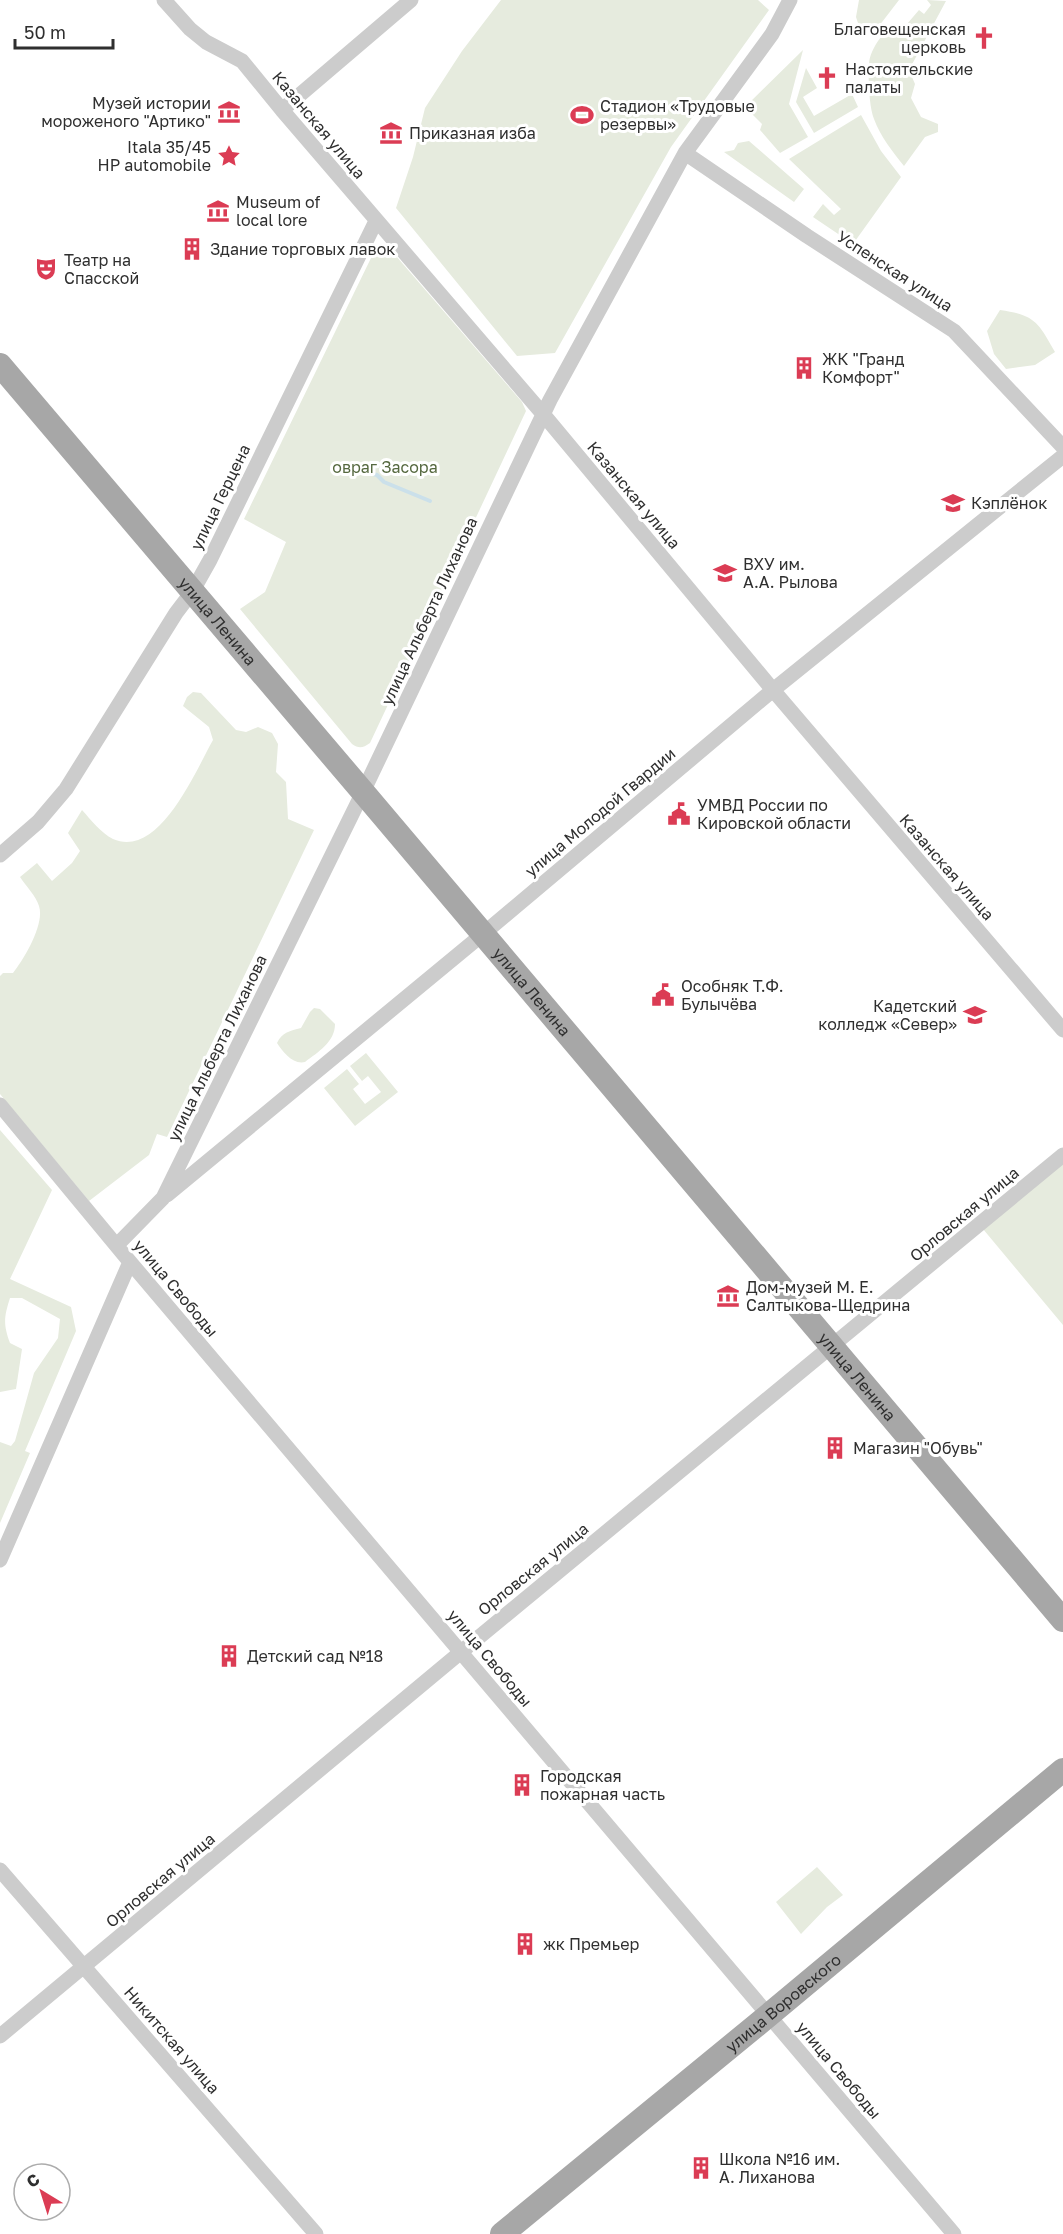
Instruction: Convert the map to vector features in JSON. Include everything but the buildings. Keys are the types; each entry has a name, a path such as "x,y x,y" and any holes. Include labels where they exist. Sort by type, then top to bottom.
{"main road":[{"name":"улица Ленина","path":"0,365 1063,1620"},
{"name":"улица Воровского","path":"502,2234 1063,1770"}],"street":[{"name":"Казанская улица","path":"164,0 190,29 206,42 242,61 376,221 543,414 772,690 1063,1030"},
{"path":"282,110 411,0"},
{"name":"улица Альберта Лиханова","path":"117,1245 163,1198 363,792 543,414 686,153 772,34 790,0"},
{"name":"Успенская улица","path":"686,153 807,236 954,331 1063,447"},
{"name":"улица Герцена","path":"0,855 38,822 66,789 176,613 192,592 210,560 376,221"},
{"name":"улица Молодой Гвардии","path":"163,1198 483,934 772,690 1063,456"},
{"name":"улица Свободы","path":"0,1105 130,1262 954,2234"},
{"name":"Орловская улица","path":"0,2036 1063,1155"},
{"path":"0,1560 130,1262"},
{"name":"Никитская улица","path":"0,1870 316,2234"}],"green space":[{"path":"501,0 758,0 769,10 671,147 555,353 517,356 396,208 413,157 425,108 462,51"},
{"path":"859,0 899,0 879,26 866,28 858,23 856,17"},
{"path":"927,0 946,1 909,70 915,84 911,98 921,117 938,124 938,132 925,137 904,166 883,138 872,114 869,64 873,50 882,36 894,26 907,24 919,10 924,14 931,5"},
{"path":"803,50 789,104 808,137 780,153 760,130 762,124 745,107"},
{"path":"806,68 817,88 803,97 814,116 852,94 858,107 814,133 796,102"},
{"path":"861,115 881,151 901,177 853,244 813,217 823,204 834,215 841,209 789,159"},
{"path":"749,141 804,189 794,202 724,152 734,150 738,143"},
{"name":"овраг Засора","path":"382,246 390,249 522,402 526,411 370,743 359,747 352,744 240,609 265,592 286,542 244,519 375,250"},
{"path":"1000,310 1021,314 1034,322 1044,333 1055,352 1035,365 1006,369 994,354 987,331"},
{"path":"193,692 201,693 236,730 246,732 258,727 272,733 278,744 276,772 286,782 288,819 314,830 167,1137 157,1134 149,1155 89,1201 0,1094 0,976 3,973 13,973 23,959 36,931 40,913 36,899 20,877 37,863 52,881 72,863 80,851 68,833 82,810 100,830 113,839 130,842 146,836 160,825 186,791 213,740 209,727 183,706 187,697"},
{"path":"314,1008 320,1009 335,1024 332,1036 305,1062 296,1062 285,1054 277,1043 284,1034 301,1028"},
{"path":"366,1053 398,1092 355,1126 324,1088 347,1069 359,1084 353,1089 365,1104 381,1092 368,1076 362,1081 350,1066"},
{"path":"0,1130 52,1190 10,1279 71,1307 76,1331 25,1451 30,1453 0,1523 0,1442 11,1446 15,1441 34,1373 58,1338 60,1319 22,1298 10,1298 6,1316 6,1331 10,1343 22,1349 16,1389 0,1392"},
{"path":"1063,1163 1063,1325 983,1229"},
{"path":"817,1867 843,1895 827,1907 801,1934 776,1902"}],"waterway":[{"path":"361,471 377,475 384,482 430,501"}],"place":[{"name":"Благовещенская церковь","path":"984,38"},
{"name":"Настоятельские палаты","path":"827,78"},
{"name":"Музей истории мороженого \"Артико\"","path":"229,112"},
{"name":"Стадион «Трудовые резервы»","path":"582,115"},
{"name":"Приказная изба","path":"391,133"},
{"name":"Itala 35/45 HP automobile","path":"229,156"},
{"name":"Museum of local lore","path":"218,211"},
{"name":"Здание торговых лавок","path":"192,249"},
{"name":"Театр на Спасской","path":"46,269"},
{"name":"ЖК \"Гранд Комфорт\"","path":"804,368"},
{"name":"Кэплёнок","path":"953,503"},
{"name":"ВХУ им. А.А. Рылова","path":"725,573"},
{"name":"УМВД России по Кировской области","path":"679,814"},
{"name":"Особняк Т.Ф. Булычёва","path":"663,995"},
{"name":"Кадетский колледж «Север»","path":"975,1015"},
{"name":"Дом-музей М. Е. Салтыкова-Щедрина","path":"728,1296"},
{"name":"Магазин \"Обувь\"","path":"835,1448"},
{"name":"Детский сад №18","path":"229,1656"},
{"name":"Городская пожарная часть","path":"522,1785"},
{"name":"жк Премьер","path":"525,1944"},
{"name":"Школа №16 им. А. Лиханова","path":"701,2168"}]}
